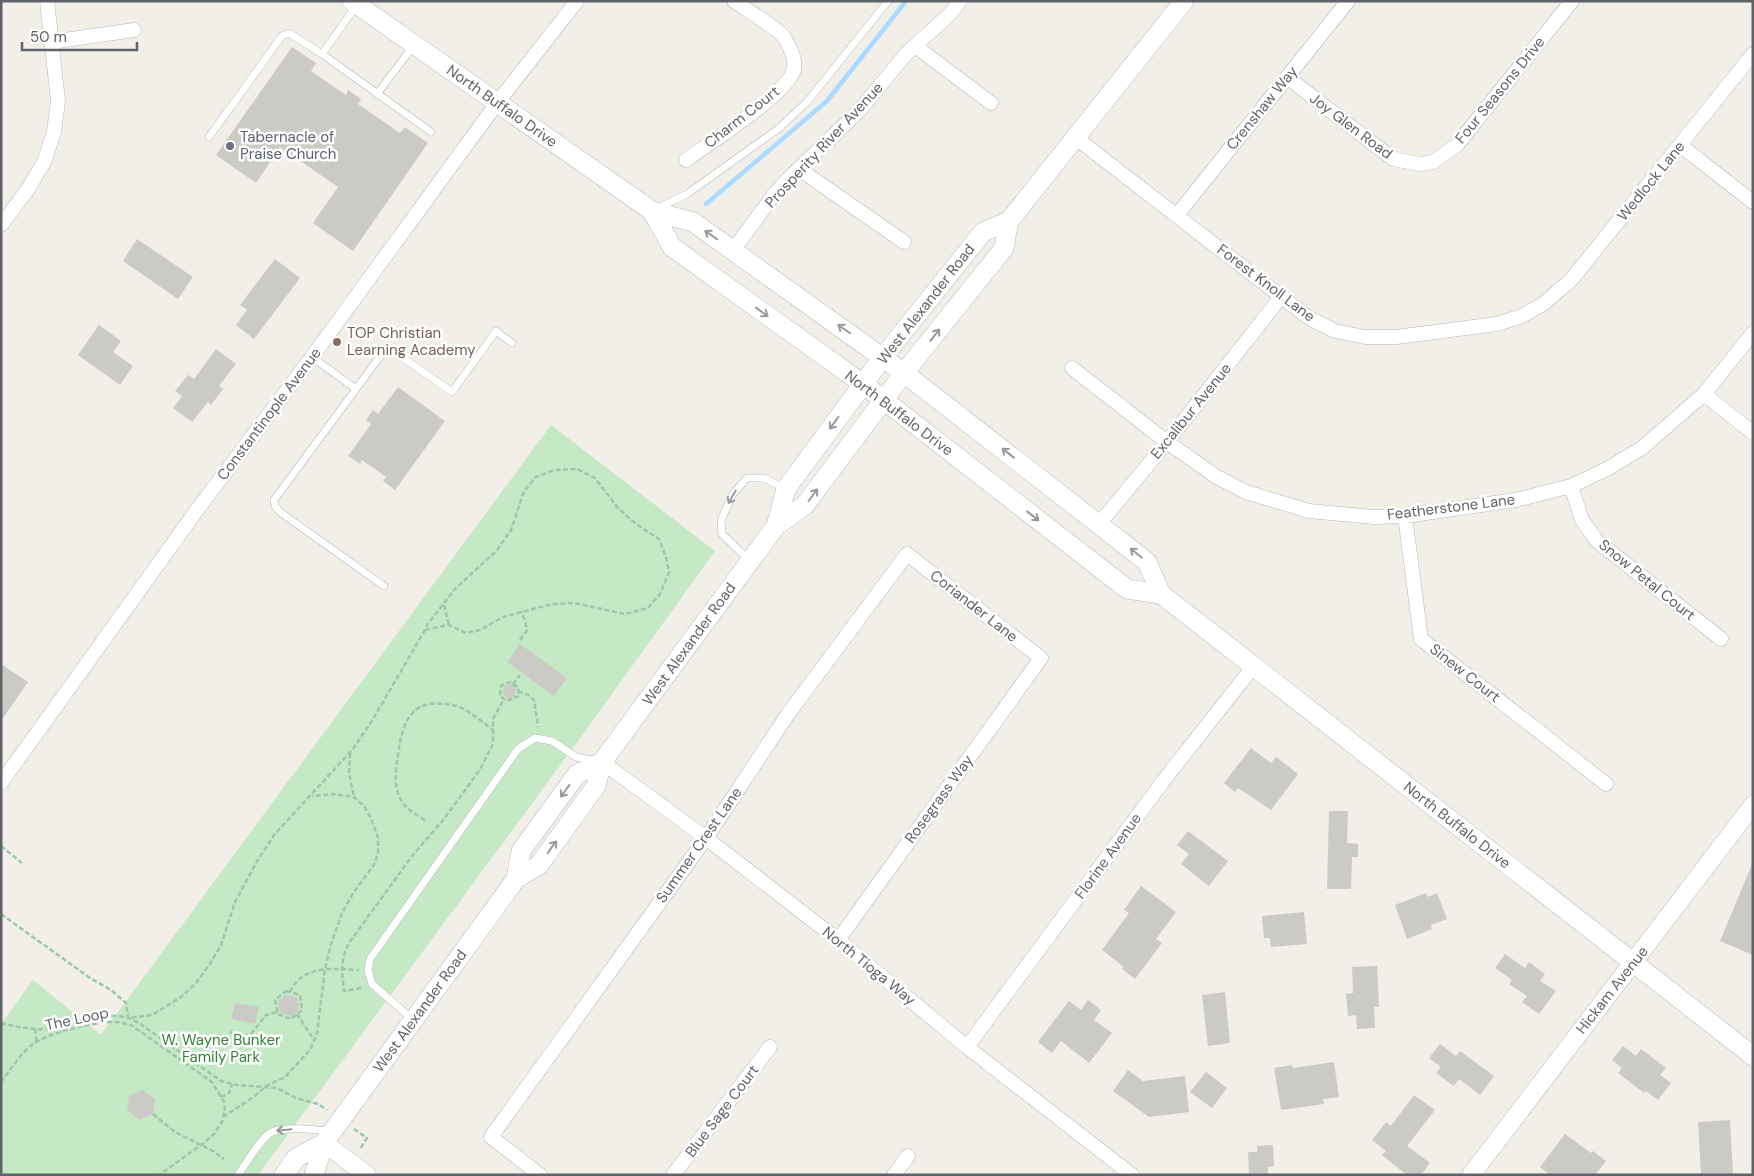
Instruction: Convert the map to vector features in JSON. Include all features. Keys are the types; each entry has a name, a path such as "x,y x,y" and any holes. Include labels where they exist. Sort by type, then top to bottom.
{"main road":[{"name":"West Alexander Road","path":"776,526 786,489 883,357 983,232 1009,221 1184,1"},
{"name":"North Buffalo Drive","path":"355,3 652,211 693,222 883,357 1147,562 1161,594 1753,1056"},
{"name":"North Buffalo Drive","path":"652,211 672,247 863,384 1127,589 1161,594"},
{"name":"West Alexander Road","path":"314,1175 333,1131 516,879 521,851 571,782 577,774 602,762 776,526 805,505 904,373 1004,248 1009,221"},
{"name":"West Alexander Road","path":"284,1175 296,1158 333,1131"}],"street":[{"path":"1,224 28,189 44,162 54,132 58,101 47,1"},
{"name":"Constantinople Avenue","path":"1,783 197,510 312,357 497,103 577,1"},
{"name":"Charm Court","path":"686,160 771,98 788,81 794,70 794,59 783,35 734,1"},
{"name":"Prosperity River Avenue","path":"733,250 773,196 858,112 907,53 950,14 960,1"},
{"name":"Crenshaw Way","path":"1177,215 1348,1"},
{"name":"Four Seasons Drive","path":"1420,164 1433,162 1457,145 1572,1"},
{"path":"51,42 134,30"},
{"path":"915,46 991,103"},
{"name":"Wedlock Lane","path":"1543,304 1571,280 1753,54"},
{"name":"Joy Glen Road","path":"1287,77 1393,159 1420,164"},
{"name":"Forest Knoll Lane","path":"1076,138 1281,298 1309,318 1335,330 1365,337 1396,337 1497,324 1522,316 1543,304"},
{"path":"1680,145 1753,202"},
{"path":"799,169 904,242"},
{"name":"Excalibur Avenue","path":"1099,524 1167,442 1281,298"},
{"name":"Featherstone Lane","path":"1072,368 1167,442 1217,478 1255,494 1308,511 1374,517 1406,516 1516,500 1571,486 1607,469 1642,448 1704,394 1753,333"},
{"path":"1704,394 1753,433"},
{"name":"Snow Petal Court","path":"1571,486 1582,520 1597,540 1721,639"},
{"name":"Sinew Court","path":"1406,516 1421,638 1606,784"},
{"name":"Coriander Lane","path":"907,554 1041,658"},
{"name":"Summer Crest Lane","path":"540,1175 491,1137 706,838 788,714 907,554"},
{"name":"Rosegrass Way","path":"838,940 1041,658"},
{"name":"Florine Avenue","path":"967,1047 1167,776 1253,667"},
{"name":"North Tioga Way","path":"602,762 706,838 838,940 967,1047 1132,1175"},
{"name":"Hickam Avenue","path":"1471,1175 1753,805"},
{"name":"Blue Sage Court","path":"673,1175 770,1047"},
{"path":"333,1131 350,1162 367,1175"},
{"path":"894,1175 908,1156"}],"lane":[{"path":"652,211 687,194 778,129 807,102 888,1"},
{"path":"322,54 355,3"},
{"path":"209,137 282,36 289,33 322,54 431,132"},
{"path":"377,94 414,44"},
{"path":"384,586 280,512 275,506 274,500 387,347 452,392 496,331 512,343"},
{"path":"312,357 356,389"},
{"path":"750,561 722,534 721,520 733,494 747,478 764,478 786,489"},
{"path":"414,1020 372,984 368,970 370,959 518,749 535,738 552,741 576,757 602,762"},
{"path":"238,1175 264,1139 271,1133 293,1129 333,1131"}],"path":[{"path":"1,1023 15,1027 36,1029 58,1028 107,1017 128,1018 152,1015 181,996 196,983 221,945 235,902 256,863 274,836 350,752 425,630 455,589 497,550 511,530 524,491 536,477 554,470 578,469 595,478 617,507 636,524 659,539 666,557 668,572 660,594 648,608 625,614 574,603 552,604 503,617 480,630 466,633 449,625 425,630"},
{"path":"444,604 449,625"},
{"path":"520,640 527,630 521,611"},
{"path":"513,684 520,675"},
{"path":"510,682 518,687 518,690 519,696 507,701 500,696 501,686 510,682"},
{"path":"518,690 534,700 538,730"},
{"path":"366,993 360,987 344,991 343,954 412,856 444,818 479,771 493,744 493,719 504,699"},
{"path":"425,820 412,812 402,801 396,785 400,738 404,724 412,713 424,705 441,704 460,707 493,730"},
{"path":"350,752 350,773 354,797"},
{"path":"223,1117 255,1096 266,1086 285,1077 310,1050 321,1014 325,968 342,912 375,862 378,853 378,838 372,818 364,806 354,797 333,794 310,796"},
{"path":"1,846 22,863"},
{"path":"1,914 90,978 111,990 126,1003 128,1018"},
{"path":"290,992 296,981 325,968 368,970"},
{"path":"286,991 290,992 300,995 302,1010 291,1019 278,1014 275,1000 286,991"},
{"path":"230,1032 241,1037 250,1034 266,1015 277,1012"},
{"path":"297,1014 314,1040"},
{"path":"128,1018 142,1025 221,1081 253,1087 266,1086 277,1088 296,1098 318,1104 333,1131 368,1138 350,1162"},
{"name":"The Loop","path":"1,1082 16,1061 37,1041 49,1035 78,1028 116,1022 131,1025 149,1037 212,1082 221,1097"},
{"path":"36,1029 37,1041"},
{"path":"159,1175 201,1146 214,1134 222,1122 225,1110 221,1097 229,1093 232,1084"},
{"path":"153,1114 175,1132 213,1151 224,1159"}],"green space":[{"name":"W. Wayne Bunker Family Park","path":"551,425 715,551 581,737 258,1175 1,1175 1,1024 33,980 101,1035"}],"building":[{"path":"292,47 316,63 311,71 346,95 348,90 361,99 358,104 400,133 405,127 428,143 353,251 313,223 338,187 280,147 256,183 216,155"},
{"path":"137,239 193,277 178,299 123,261"},
{"path":"275,259 300,278 254,339 236,325 247,310 240,305"},
{"path":"99,325 121,341 113,352 133,366 120,385 78,355"},
{"path":"216,349 236,364 219,386 223,389 211,405 208,402 192,422 173,408 182,396 175,391 188,375 194,379"},
{"path":"398,387 445,421 395,490 383,481 386,477 362,460 360,464 348,456 371,424 366,420 373,410 378,414"},
{"path":"520,644 567,678 554,696 507,662"},
{"path":"1,664 28,682 1,721"},
{"path":"516,681 515,696 508,699 503,694 504,687"},
{"path":"1251,748 1271,763 1276,757 1298,774 1271,810 1238,788 1235,792 1224,783"},
{"path":"1329,811 1348,811 1347,843 1358,844 1358,857 1352,857 1351,889 1327,889"},
{"path":"1188,831 1228,861 1209,886 1181,864 1189,854 1177,845"},
{"path":"1753,862 1753,955 1720,941"},
{"path":"1141,886 1176,912 1156,939 1162,943 1135,979 1122,969 1124,967 1102,950 1129,913 1124,910"},
{"path":"1426,893 1428,897 1437,893 1447,919 1431,925 1432,929 1407,939 1395,905"},
{"path":"1304,912 1307,944 1271,947 1270,938 1264,938 1262,916"},
{"path":"1505,954 1525,968 1529,962 1545,974 1540,981 1556,991 1539,1014 1522,1002 1527,996 1509,984 1512,980 1495,968"},
{"path":"1377,966 1379,1007 1374,1007 1375,1028 1357,1029 1356,1015 1348,1016 1346,994 1353,993 1352,967"},
{"path":"1225,992 1230,1043 1208,1046 1202,995"},
{"path":"286,994 297,998 299,1010 291,1017 280,1012 278,1002"},
{"path":"1088,1000 1101,1010 1094,1020 1112,1033 1089,1063 1061,1041 1052,1053 1038,1042 1069,1001 1081,1010"},
{"path":"235,1003 259,1007 255,1024 231,1019"},
{"path":"1440,1044 1456,1056 1460,1051 1494,1076 1480,1095 1459,1079 1454,1086 1436,1073 1441,1067 1429,1058"},
{"path":"1623,1046 1636,1056 1641,1049 1666,1068 1660,1075 1671,1083 1658,1100 1646,1091 1644,1093 1618,1073 1622,1068 1612,1060"},
{"path":"1334,1062 1339,1097 1323,1099 1324,1104 1281,1110 1274,1068 1292,1065 1293,1068"},
{"path":"1128,1070 1143,1081 1185,1076 1189,1112 1149,1117 1113,1091"},
{"path":"1206,1072 1227,1088 1212,1108 1190,1092"},
{"path":"142,1090 155,1099 153,1114 139,1120 127,1110 129,1096"},
{"path":"1414,1095 1435,1110 1407,1146 1430,1163 1421,1175 1407,1175 1382,1155 1386,1151 1372,1140 1386,1122 1391,1126"},
{"path":"1730,1120 1733,1175 1701,1175 1698,1122"},
{"path":"1565,1134 1591,1153 1593,1151 1606,1161 1595,1175 1550,1175 1540,1167"},
{"path":"1273,1145 1274,1166 1268,1167 1268,1175 1249,1175 1248,1152 1257,1152 1257,1146"}],"waterway":[{"path":"706,204 827,101 906,1"}],"place":[{"name":"Tabernacle of Praise Church","path":"230,146"},
{"name":"TOP Christian Learning Academy","path":"337,342"}]}
